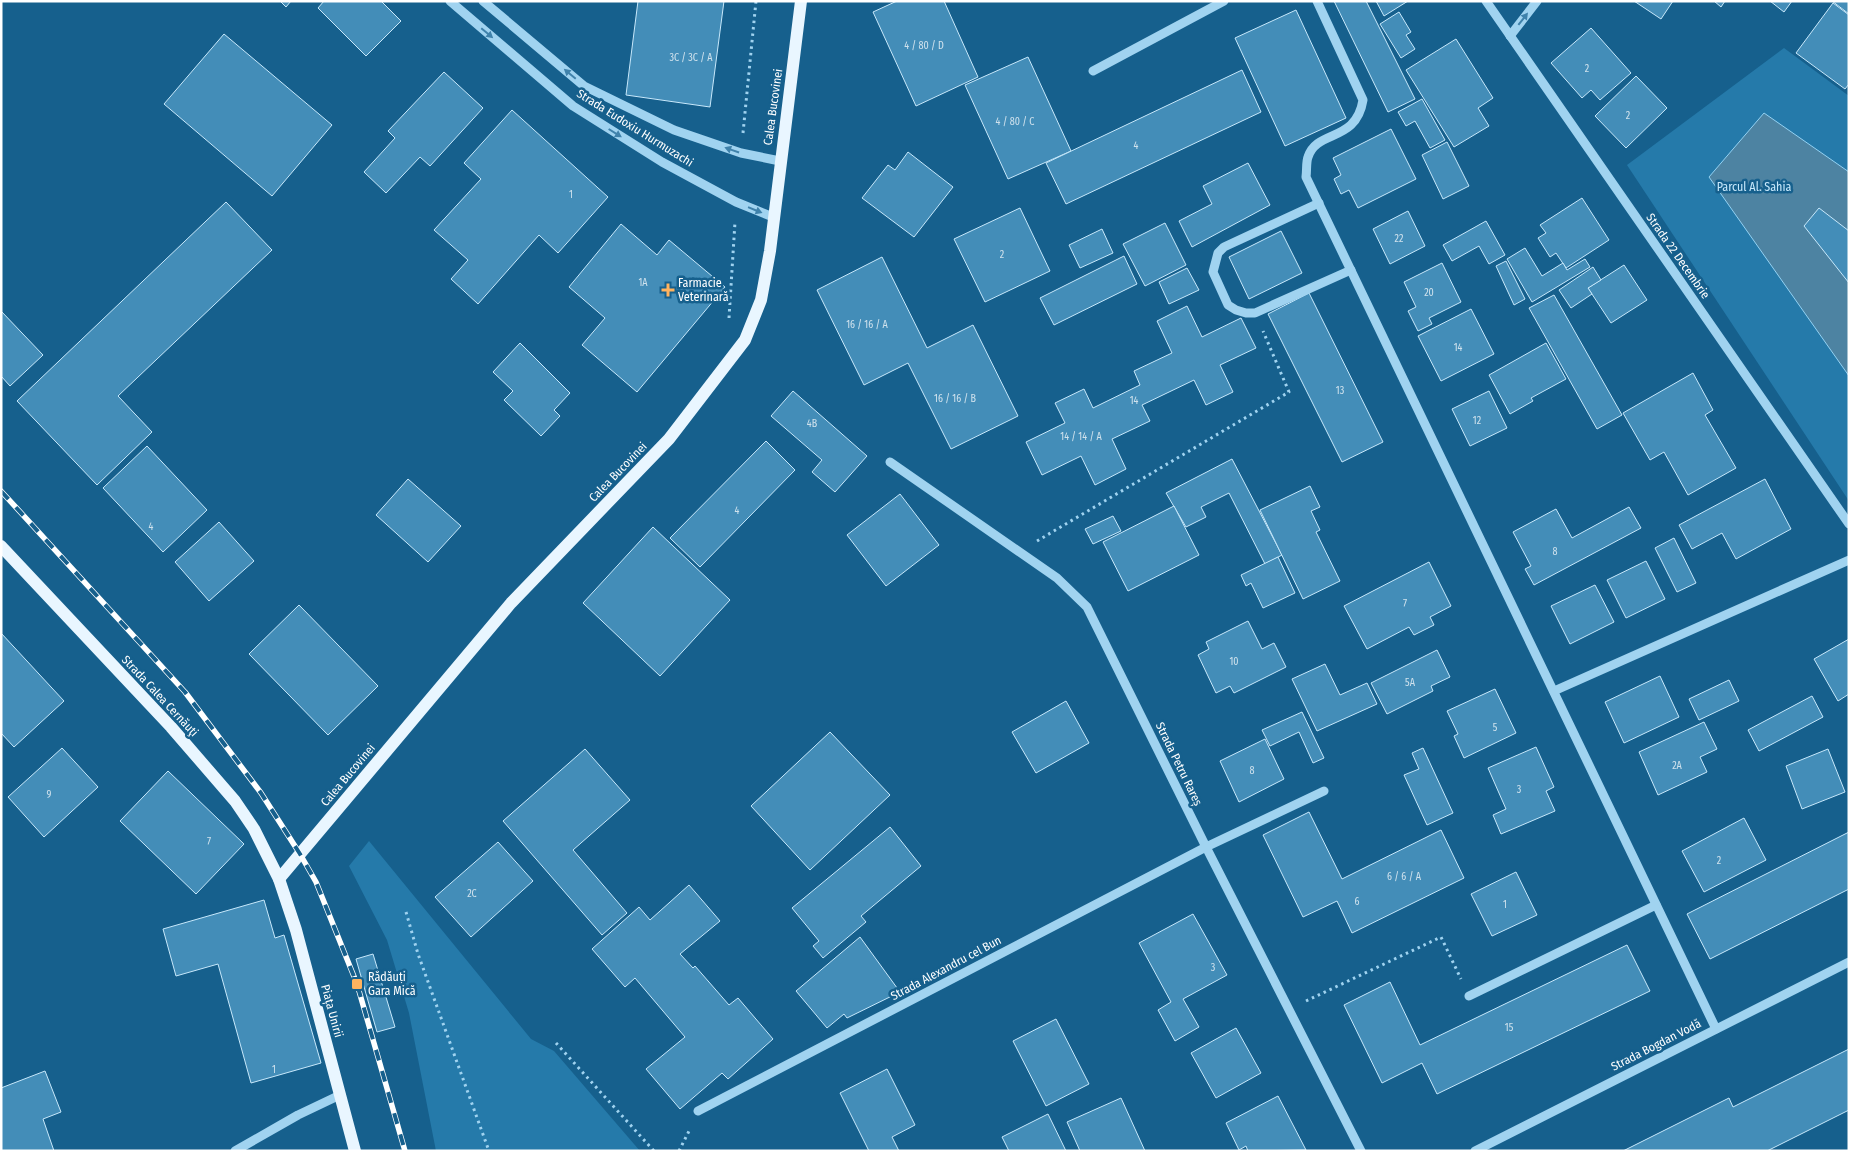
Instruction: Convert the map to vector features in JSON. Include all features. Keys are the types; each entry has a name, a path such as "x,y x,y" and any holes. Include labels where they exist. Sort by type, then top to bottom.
{"main road":[{"name":"Calea Bucovinei","path":"279,879 512,603 669,438 719,376 745,340 761,300 770,251 801,1"},
{"name":"Strada Calea Cernăuţi","path":"1,546 171,727 234,801 254,829 279,879"},
{"name":"Piața Unirii","path":"279,879 296,930 355,1151"}],"street":[{"name":"Strada Eudoxiu Hurmuzachi","path":"450,1 572,106 662,162 736,202 774,217"},
{"name":"Strada Eudoxiu Hurmuzachi","path":"483,1 584,86 674,130 741,153 780,161"},
{"path":"1093,70 1224,1"},
{"path":"1317,1 1363,100 1361,113 1356,122 1317,144 1308,156 1306,176 1716,1029"},
{"name":"Strada 22 Decembrie","path":"1486,1 1849,524"},
{"path":"1510,36 1537,1"},
{"path":"1319,203 1224,247 1218,253 1213,272 1228,305 1236,310 1255,313 1351,270"},
{"name":"Strada Petru Rareș","path":"890,462 1057,578 1087,606 1206,847 1361,1151"},
{"path":"1554,691 1849,560"},
{"name":"Strada Alexandru cel Bun","path":"698,1111 1206,847 1324,791"},
{"path":"1469,996 1656,905"},
{"name":"Strada Bogdan Vodă","path":"1475,1151 1849,962"},
{"path":"235,1151 298,1115 340,1095"}],"path":[{"path":"1019,552 1289,392 1255,313"},
{"path":"406,912 418,954 489,1151"},
{"path":"1289,1009 1441,937 1469,996"},
{"path":"556,1043 654,1151"},
{"path":"679,1151 698,1111"}],"green space":[{"name":"Parcul Al. Sahia","path":"1784,48 1849,96 1849,501 1627,165"},
{"path":"369,841 531,1039 554,1051 640,1151 436,1151 409,1013 387,940 349,866"}],"shaded area":[{"path":"1764,113 1849,172 1849,376 1709,177"}],"building":[{"path":"280,1 291,1 286,7"},
{"path":"324,1 381,1 401,21 366,56 318,8"},
{"path":"638,1 724,1 710,107 626,95"},
{"path":"897,1 944,1 978,77 916,106 873,12"},
{"path":"1334,1 1366,1 1415,99 1388,112"},
{"path":"1376,1 1408,1 1384,16"},
{"path":"1634,1 1673,1 1661,19"},
{"path":"1714,1 1725,1 1721,7"},
{"path":"1770,1 1792,1 1784,12"},
{"path":"1832,1 1849,1 1849,14"},
{"path":"1833,3 1849,15 1849,84 1845,89 1796,53"},
{"path":"1296,10 1346,118 1285,146 1235,38"},
{"path":"1399,12 1411,32 1406,35 1415,49 1401,58 1380,24"},
{"path":"1591,28 1631,73 1600,100 1591,90 1582,98 1551,63"},
{"path":"224,34 332,125 272,196 164,104"},
{"path":"1456,39 1493,98 1478,108 1489,126 1454,147 1406,70"},
{"path":"1028,57 1071,151 1008,179 965,85"},
{"path":"1242,70 1261,112 1066,204 1046,163"},
{"path":"444,72 483,108 430,166 420,157 386,193 364,172 395,138 388,131"},
{"path":"1636,76 1667,108 1626,148 1595,116"},
{"path":"1422,99 1445,140 1430,148 1415,121 1406,126 1398,112"},
{"path":"512,110 608,197 558,253 539,235 478,304 451,279 468,260 434,230 481,179 464,163"},
{"path":"1391,129 1416,179 1358,208 1349,190 1341,194 1334,179 1341,175 1333,158"},
{"path":"1447,142 1469,186 1443,199 1422,155"},
{"path":"908,152 953,187 914,237 862,198 888,165 895,170"},
{"path":"1248,163 1270,205 1192,247 1179,221 1212,204 1203,186"},
{"path":"1582,198 1609,240 1566,268 1556,253 1550,257 1538,238 1546,233 1540,225"},
{"path":"226,202 272,250 118,396 152,432 97,485 17,401"},
{"path":"1020,208 1050,271 985,302 954,239"},
{"path":"1819,208 1849,231 1849,283 1804,226"},
{"path":"1408,211 1425,246 1390,264 1373,229"},
{"path":"1486,221 1505,255 1489,264 1479,246 1452,261 1443,245"},
{"path":"1165,223 1186,265 1145,286 1123,244"},
{"path":"621,224 657,255 669,240 725,287 637,392 582,345 605,318 569,287"},
{"path":"1102,229 1113,253 1080,268 1069,245"},
{"path":"1281,231 1302,273 1249,299 1229,257"},
{"path":"1525,248 1542,276 1563,263 1567,270 1585,259 1590,267 1532,302 1507,259"},
{"path":"1124,256 1137,284 1054,325 1040,298"},
{"path":"882,257 927,348 973,325 1018,416 951,449 908,363 864,385 817,290"},
{"path":"1506,261 1525,299 1514,305 1496,266"},
{"path":"1442,263 1461,302 1429,318 1432,324 1418,331 1408,311 1416,307 1404,282"},
{"path":"1624,265 1647,300 1611,323 1588,288"},
{"path":"1593,267 1601,280 1588,288 1592,294 1571,308 1559,290"},
{"path":"1187,268 1199,290 1169,304 1159,282"},
{"path":"1309,293 1383,442 1342,462 1268,314"},
{"path":"1554,295 1622,415 1597,429 1529,308"},
{"path":"1187,306 1202,337 1241,318 1256,348 1220,365 1233,392 1206,405 1194,380 1142,405 1150,421 1112,439 1126,469 1095,485 1081,456 1042,475 1026,442 1065,423 1055,403 1084,389 1093,408 1140,385 1134,371 1172,353 1157,321"},
{"path":"1471,309 1494,354 1441,381 1418,336"},
{"path":"1,311 43,355 10,386 1,376"},
{"path":"520,343 570,393 554,410 560,416 541,436 504,400 513,391 493,372"},
{"path":"1546,343 1566,379 1531,398 1533,401 1510,414 1489,375"},
{"path":"1693,373 1713,410 1705,415 1736,468 1688,495 1664,452 1650,460 1623,413"},
{"path":"793,391 867,456 835,492 812,472 822,460 771,416"},
{"path":"1489,391 1507,428 1470,446 1452,409"},
{"path":"766,441 795,470 700,567 670,538"},
{"path":"147,446 207,510 163,552 103,488"},
{"path":"1232,459 1282,555 1265,564 1229,493 1201,507 1206,517 1186,527 1166,493"},
{"path":"408,479 461,526 428,562 376,515"},
{"path":"1765,479 1791,529 1736,559 1722,533 1692,549 1679,525"},
{"path":"1310,486 1320,507 1311,511 1320,530 1316,532 1340,581 1303,599 1260,510"},
{"path":"900,494 939,545 886,586 847,535"},
{"path":"1174,506 1199,555 1128,591 1103,542"},
{"path":"1629,507 1641,528 1534,585 1525,569 1531,566 1513,532 1556,509 1572,538"},
{"path":"1113,516 1121,531 1093,544 1085,529"},
{"path":"219,522 254,561 209,601 175,562"},
{"path":"653,527 730,600 660,676 583,603"},
{"path":"1674,538 1696,583 1677,592 1655,548"},
{"path":"1278,557 1295,593 1263,608 1251,583 1246,586 1241,575"},
{"path":"1646,561 1665,599 1626,618 1607,580"},
{"path":"1429,562 1451,606 1430,617 1434,625 1414,635 1409,627 1367,649 1344,606"},
{"path":"1595,585 1614,622 1570,644 1551,606"},
{"path":"299,605 378,686 328,735 249,654"},
{"path":"1248,621 1262,649 1274,643 1286,667 1234,693 1230,686 1216,693 1198,655 1209,649 1206,642"},
{"path":"1,633 64,701 14,747 1,733"},
{"path":"1849,639 1849,694 1838,701 1814,659"},
{"path":"1437,650 1450,677 1431,686 1433,691 1387,714 1371,683"},
{"path":"1325,664 1340,695 1367,683 1377,704 1317,731 1292,679"},
{"path":"1660,676 1679,717 1624,743 1605,702"},
{"path":"1729,680 1739,701 1699,720 1689,699"},
{"path":"1495,689 1516,733 1464,758 1454,736 1458,734 1447,711"},
{"path":"1812,696 1823,717 1759,751 1748,730"},
{"path":"1066,701 1089,743 1036,773 1012,732"},
{"path":"1302,712 1324,758 1313,763 1299,732 1270,746 1262,730"},
{"path":"1704,722 1717,749 1700,757 1707,772 1658,795 1639,752"},
{"path":"830,732 890,795 810,870 751,806"},
{"path":"1265,739 1284,779 1239,802 1220,761"},
{"path":"1536,747 1554,787 1546,791 1555,811 1501,834 1493,815 1506,809 1488,768"},
{"path":"62,748 98,787 44,837 8,797"},
{"path":"1423,748 1453,813 1427,825 1404,775 1419,769 1412,753"},
{"path":"585,749 630,800 573,850 627,913 602,935 503,821"},
{"path":"1828,749 1845,792 1802,809 1786,766"},
{"path":"168,771 244,844 196,894 120,821"},
{"path":"1309,812 1342,879 1441,830 1464,878 1352,933 1337,901 1303,917 1263,835"},
{"path":"1744,818 1766,860 1704,892 1682,851"},
{"path":"890,827 921,866 861,916 866,922 823,958 813,946 819,941 792,908"},
{"path":"1849,832 1849,889 1710,959 1687,914"},
{"path":"498,842 533,881 471,937 435,897"},
{"path":"1516,872 1537,915 1492,936 1471,894"},
{"path":"689,885 720,921 680,954 693,968 695,966 729,1005 738,998 773,1039 728,1079 722,1073 680,1109 646,1069 685,1037 635,978 625,987 592,949 639,907 650,920"},
{"path":"264,900 275,938 284,935 321,1063 251,1083 218,964 176,976 163,929"},
{"path":"1193,914 1227,975 1183,999 1199,1027 1175,1041 1158,1010 1171,1002 1139,943"},
{"path":"860,937 900,992 847,1018 844,1014 827,1028 796,991"},
{"path":"1627,945 1650,991 1437,1094 1422,1063 1382,1083 1344,1005 1390,982 1420,1045"},
{"path":"373,954 395,1027 377,1032 356,959"},
{"path":"1056,1019 1089,1084 1046,1106 1013,1041"},
{"path":"1236,1028 1261,1073 1216,1098 1191,1053"},
{"path":"1849,1049 1849,1110 1767,1151 1623,1151 1729,1098 1733,1107"},
{"path":"887,1069 915,1125 892,1137 899,1151 869,1151 840,1093"},
{"path":"45,1071 61,1112 43,1119 54,1151 1,1151 1,1088"},
{"path":"1278,1096 1306,1150 1248,1151 1246,1146 1239,1150 1226,1123"},
{"path":"1121,1098 1145,1151 1080,1151 1067,1122"},
{"path":"1048,1114 1066,1151 1009,1151 1002,1137"}],"railway":[{"path":"1,491 185,692 261,793 300,854 316,882 357,984 405,1151"}],"place":[{"name":"Farmacie Veterinară","path":"668,290"},
{"name":"Rădăuți Gara Mică","path":"357,984"}]}
